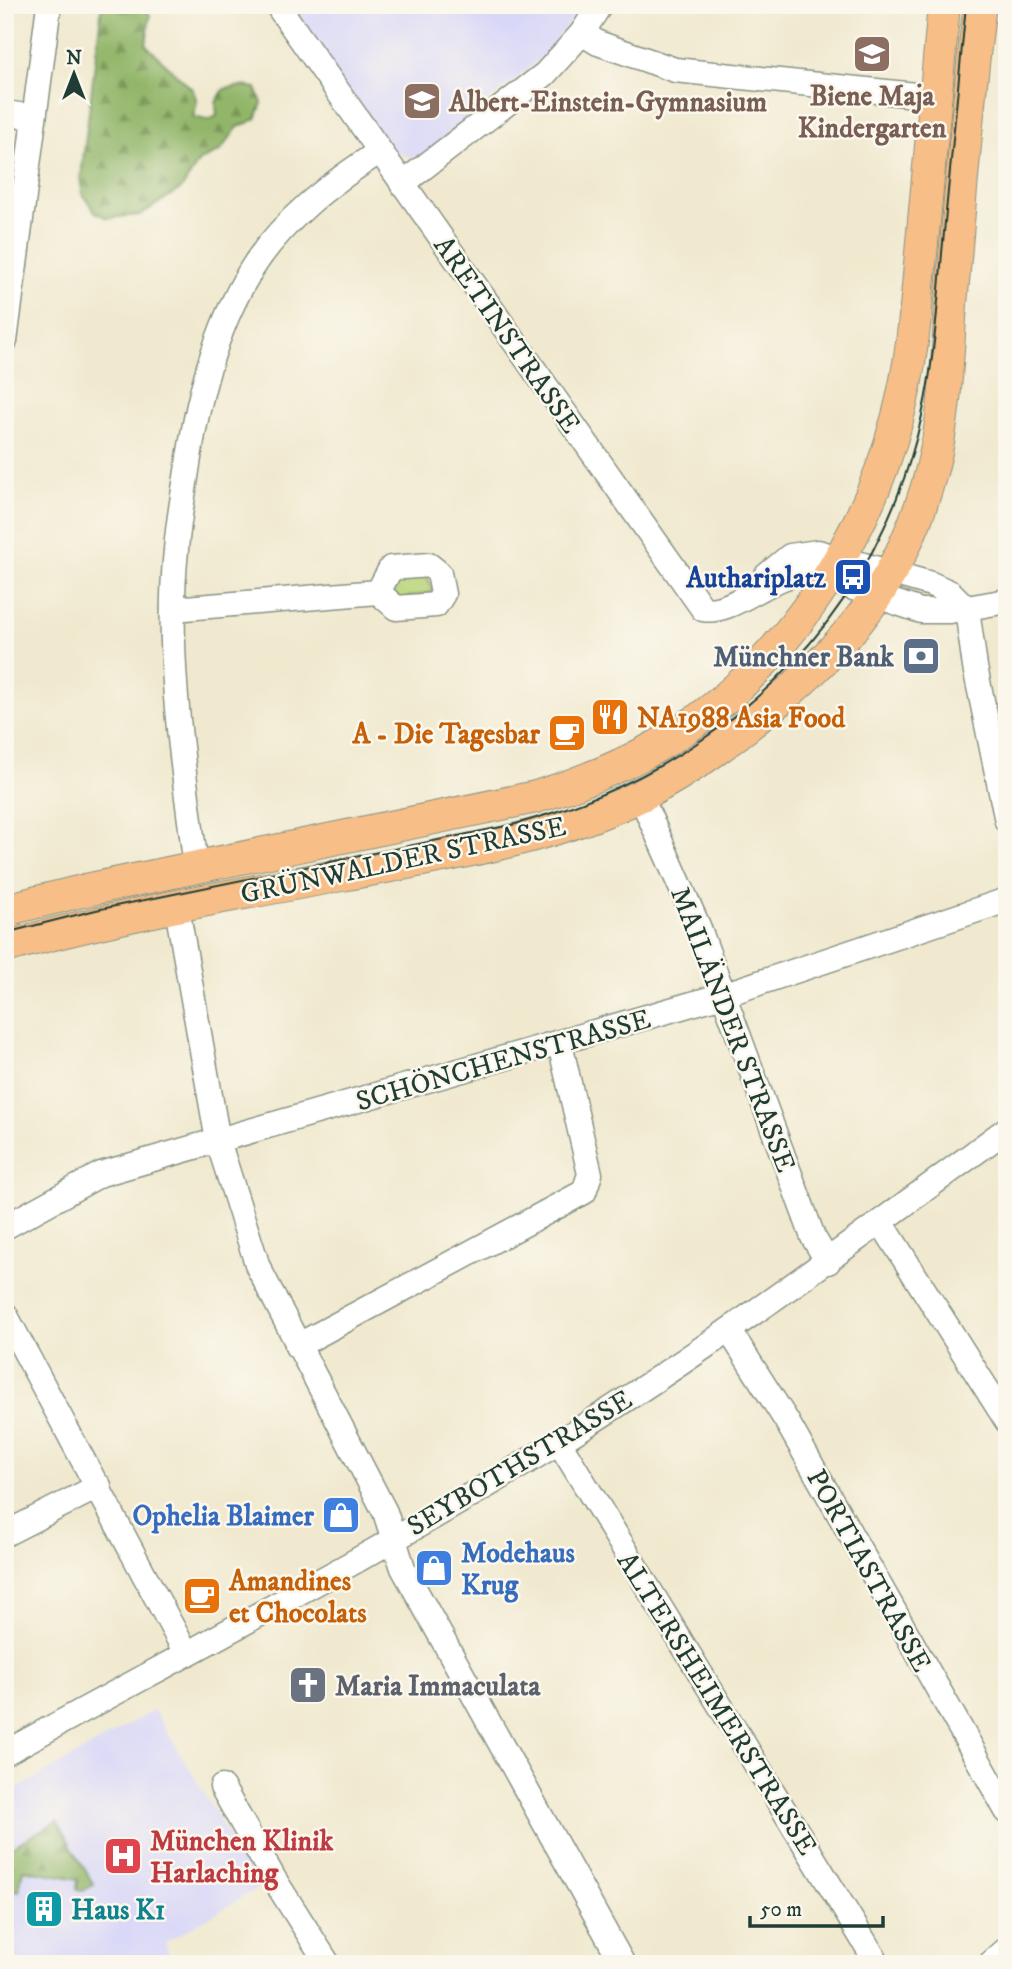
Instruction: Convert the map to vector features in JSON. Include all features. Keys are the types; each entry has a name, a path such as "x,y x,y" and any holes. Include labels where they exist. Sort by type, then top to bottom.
{"main road":[{"name":"GRÜNWALDER STRASSE","path":"5,910 196,867 491,809 565,788 609,771 688,727 741,683 798,620 832,568 887,453 906,380 944,5"},
{"name":"GRÜNWALDER STRASSE","path":"5,947 177,908 494,845 554,828 640,795 711,754 776,702 849,634 884,584 918,514 938,444 980,5"}],"street":[{"path":"5,341 49,5"},
{"name":"ARETINSTRASSE","path":"277,5 703,609 722,610 760,586 791,573 832,568"},
{"path":"402,184 545,74 582,33 600,5"},
{"path":"582,33 598,43 675,70 935,97"},
{"path":"5,113 33,117"},
{"path":"196,867 180,725 173,609 176,551 198,404 213,354 251,270 274,239 339,178 379,152"},
{"path":"832,568 884,584 951,593 967,609 975,667 1007,821"},
{"path":"173,609 378,592"},
{"path":"967,609 1007,601"},
{"name":"MAILÄNDER STRASSE","path":"640,795 698,926 813,1237 828,1262"},
{"name":"SCHÖNCHENSTRASSE","path":"5,1227 101,1174 723,995 1007,900"},
{"path":"177,908 218,1142 258,1267 384,1512 403,1568 623,1964"},
{"path":"297,1346 584,1192 590,1174 560,1044"},
{"name":"SEYBOTHSTRASSE","path":"5,1753 393,1538 559,1442 828,1262 1007,1129"},
{"path":"881,1222 1007,1421"},
{"path":"5,1314 186,1653"},
{"name":"PORTIASTRASSE","path":"729,1330 811,1464 1007,1811"},
{"name":"ALTERSHEIMERSTRASSE","path":"559,1442 878,1964"},
{"path":"5,1534 99,1486"},
{"path":"222,1787 274,1879 328,1964"}],"shaded area":[{"name":"Albert-Einstein-Gymnasium","path":"288,5 582,5 546,54 424,154 411,158 389,149"},
{"name":"München Klinik Harlaching","path":"154,1710 260,1887 165,1943 172,1964 5,1964 5,1796"}],"green space":[{"path":"102,5 143,5 150,15 146,45 193,90 197,102 193,117 209,120 217,116 216,103 224,89 242,86 256,88 262,103 256,119 238,127 220,151 199,161 182,188 140,215 107,218 95,212 82,193 81,177"},
{"path":"427,576 434,592 399,600 389,589 392,580"},
{"path":"57,1821 93,1884 83,1891 77,1890 78,1879 23,1869 19,1891 5,1888 5,1851"}],"tram line":[{"path":"5,933 96,910 516,824 587,800 654,769 715,731 770,685 819,633 860,574 893,508 917,436 934,345 966,5"}],"place":[{"name":"Biene Maja Kindergarten","path":"872,54"},
{"name":"Albert-Einstein-Gymnasium","path":"422,101"},
{"name":"Authariplatz","path":"853,577"},
{"name":"Münchner Bank","path":"921,656"},
{"name":"NA1988 Asia Food","path":"610,717"},
{"name":"A - Die Tagesbar","path":"567,733"},
{"name":"Ophelia Blaimer","path":"341,1515"},
{"name":"Modehaus Krug","path":"434,1568"},
{"name":"Amandines et Chocolats","path":"202,1596"},
{"name":"Maria Immaculata","path":"308,1685"},
{"name":"München Klinik Harlaching","path":"123,1856"},
{"name":"Haus K1","path":"44,1909"}]}
